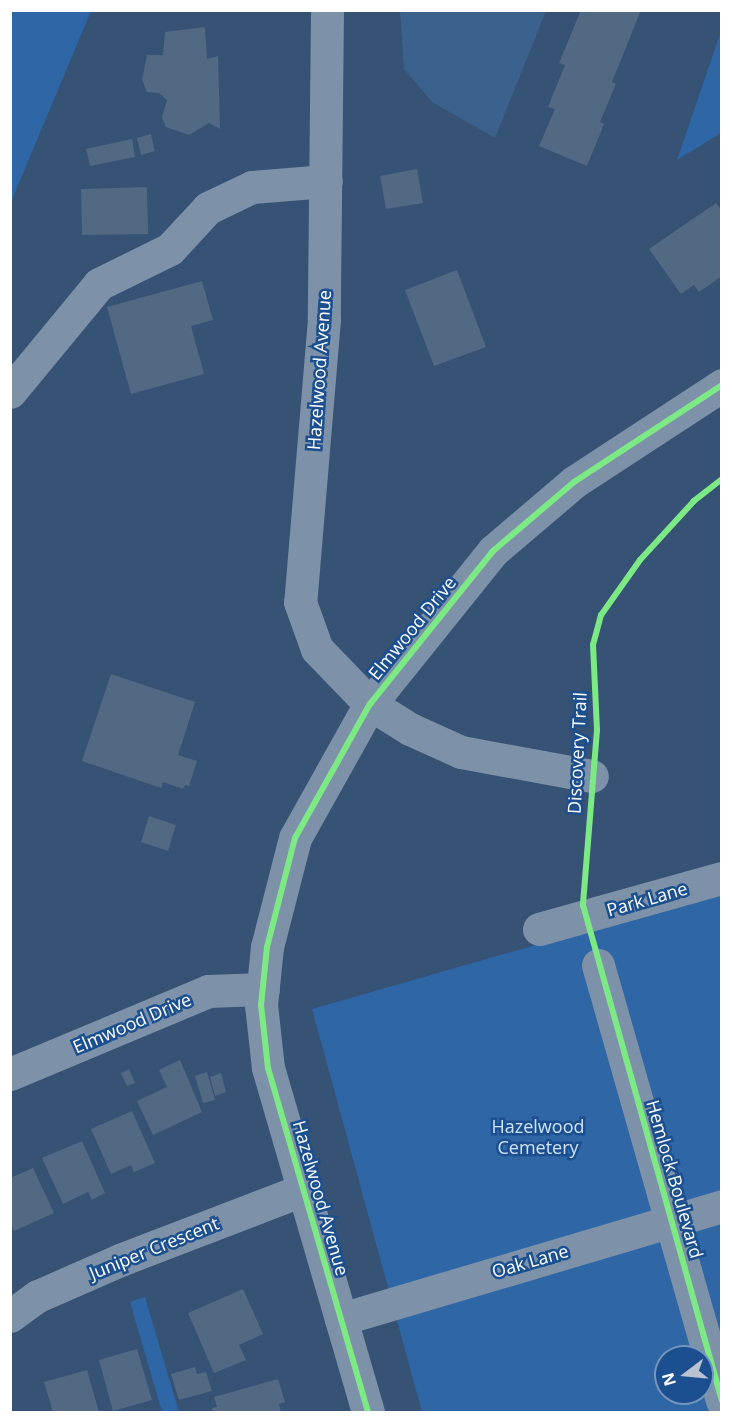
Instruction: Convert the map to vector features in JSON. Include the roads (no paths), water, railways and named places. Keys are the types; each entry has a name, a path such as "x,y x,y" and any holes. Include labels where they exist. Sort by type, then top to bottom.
{"street":[{"name":"Hazelwood Avenue","path":"327,10 324,319 300,602 317,649 370,704 410,729 461,752 592,776"},
{"path":"10,392 99,284 170,249 208,208 252,187 326,181"},
{"name":"Elmwood Drive","path":"10,1074 208,991 263,988 267,947 295,838 370,704 493,551 574,482 722,385"},
{"name":"Park Lane","path":"539,929 722,878"},
{"name":"Hemlock Boulevard","path":"598,965 722,1401"},
{"name":"Hazelwood Avenue","path":"263,988 268,1068 368,1413"},
{"name":"Juniper Crescent","path":"10,1316 38,1296 120,1260 303,1190"},
{"name":"Oak Lane","path":"340,1319 722,1206"}],"park label":[{"name":"Hazelwood Cemetery","path":"538,1137"}]}
